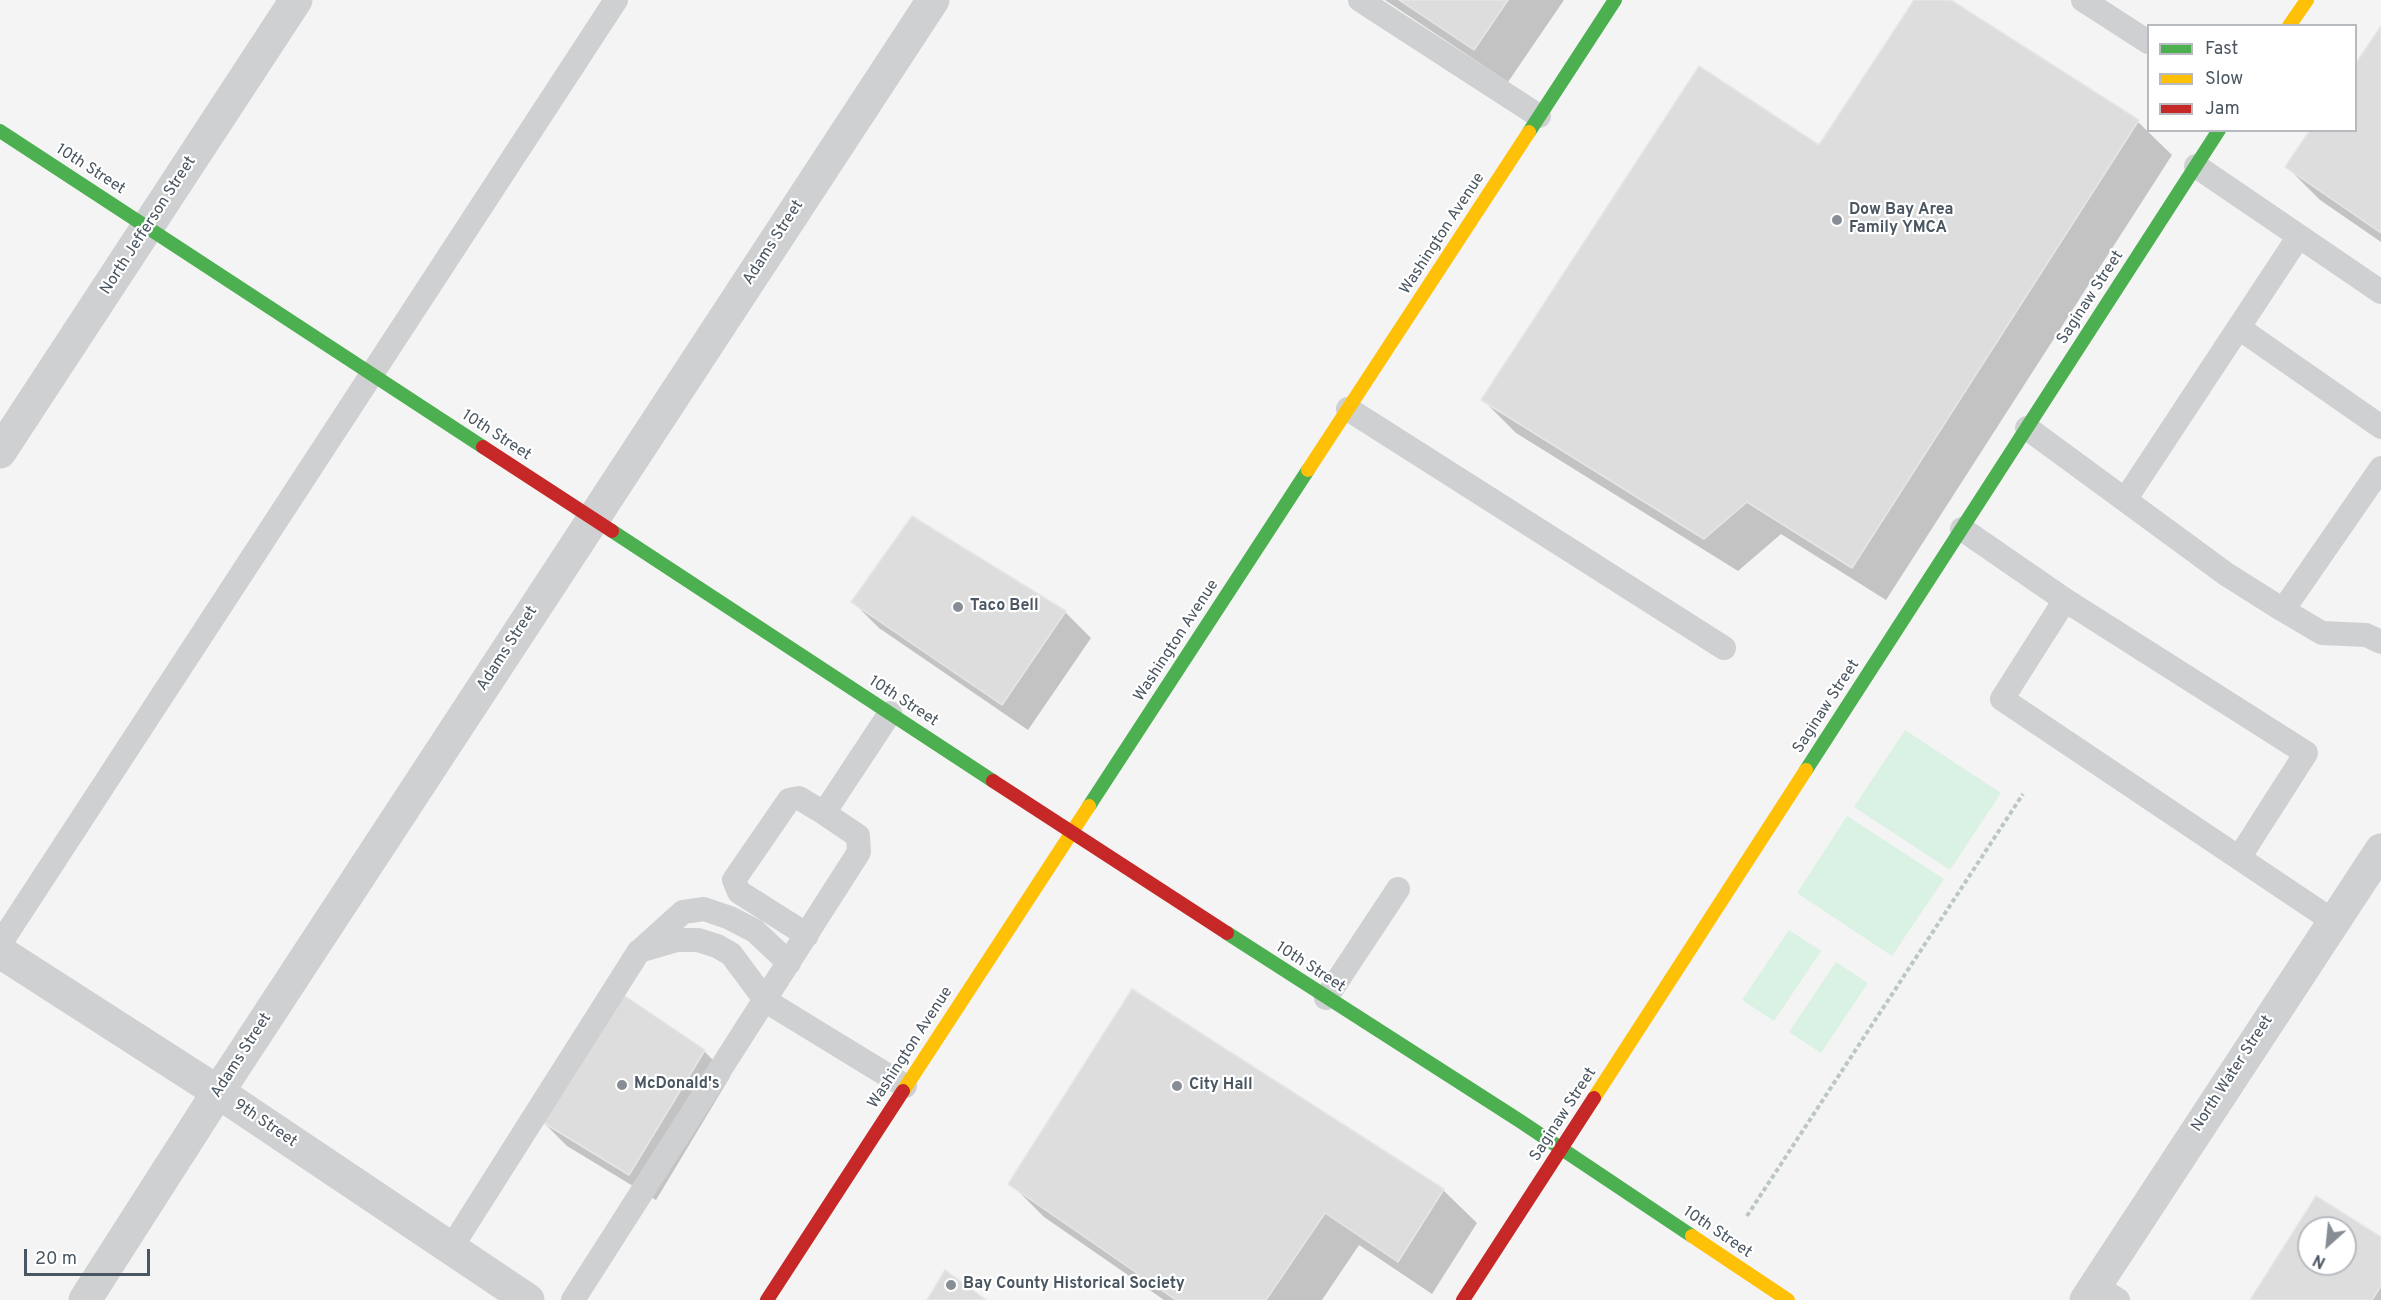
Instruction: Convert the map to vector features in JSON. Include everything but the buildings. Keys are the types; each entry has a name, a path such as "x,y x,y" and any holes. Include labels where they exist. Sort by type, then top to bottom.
{"street":[{"name":"North Jefferson Street","path":"0,452 296,0"},
{"name":"Adams Street","path":"85,1300 218,1092 933,0"},
{"name":"Washington Avenue","path":"767,1300 1615,0"},
{"path":"2290,24 2307,0"},
{"name":"10th Street","path":"0,131 370,375 1326,998 1562,1149 1777,1297"},
{"name":"Saginaw Street","path":"1462,1300 1562,1149 2218,132"},
{"name":"North Water Street","path":"2100,1295 2332,921 2381,850"},
{"name":"9th Street","path":"0,952 218,1092 528,1300"}],"lane":[{"path":"0,944 616,0"},
{"path":"1360,0 1539,116"},
{"path":"2083,0 2147,41"},
{"path":"2196,166 2381,292"},
{"path":"2125,500 2299,236"},
{"path":"2239,327 2381,427"},
{"path":"1348,409 1724,648"},
{"path":"2027,428 2226,574 2283,610 2322,633 2366,635 2381,642"},
{"path":"2283,610 2381,468"},
{"path":"1962,529 2065,600 2306,753 2239,858"},
{"path":"2065,600 2002,699 2332,921"},
{"path":"824,813 890,713"},
{"path":"573,1300 766,1001 859,852 858,836 799,798 789,800 734,880 739,892 807,935"},
{"path":"1326,998 1398,889"},
{"path":"451,1248 639,951 683,912 704,909 730,918 755,931 789,963"},
{"path":"639,951 677,940 698,940 717,946 731,954 766,1001 905,1086"}],"path":[{"path":"1747,1216 2023,794"}],"green space":[{"path":"1905,730 2001,793 1950,870 1854,807"},
{"path":"1847,816 1944,879 1892,956 1797,893"},
{"path":"1789,930 1821,951 1774,1021 1742,1000"},
{"path":"1836,962 1868,983 1821,1053 1789,1032"}],"traffic: fast":[{"path":"1529,132 1615,0"},
{"path":"0,131 483,447"},
{"path":"1806,770 2218,132"},
{"path":"1089,806 1308,470"},
{"path":"612,531 993,781"},
{"path":"1227,933 1520,1121 1692,1236"}],"traffic: slow":[{"path":"2290,24 2307,0"},
{"path":"1308,470 1529,132"},
{"path":"1594,1098 1806,770"},
{"path":"903,1091 1089,806"},
{"path":"1692,1236 1788,1300"}],"traffic: jam":[{"path":"483,447 612,531"},
{"path":"993,781 1227,933"},
{"path":"767,1300 903,1091"},
{"path":"1463,1300 1594,1098"}],"place":[{"name":"Dow Bay Area Family YMCA","path":"1837,220"},
{"name":"Taco Bell","path":"958,607"},
{"name":"McDonald's","path":"622,1085"},
{"name":"City Hall","path":"1177,1086"},
{"name":"Bay County Historical Society","path":"951,1285"}]}
